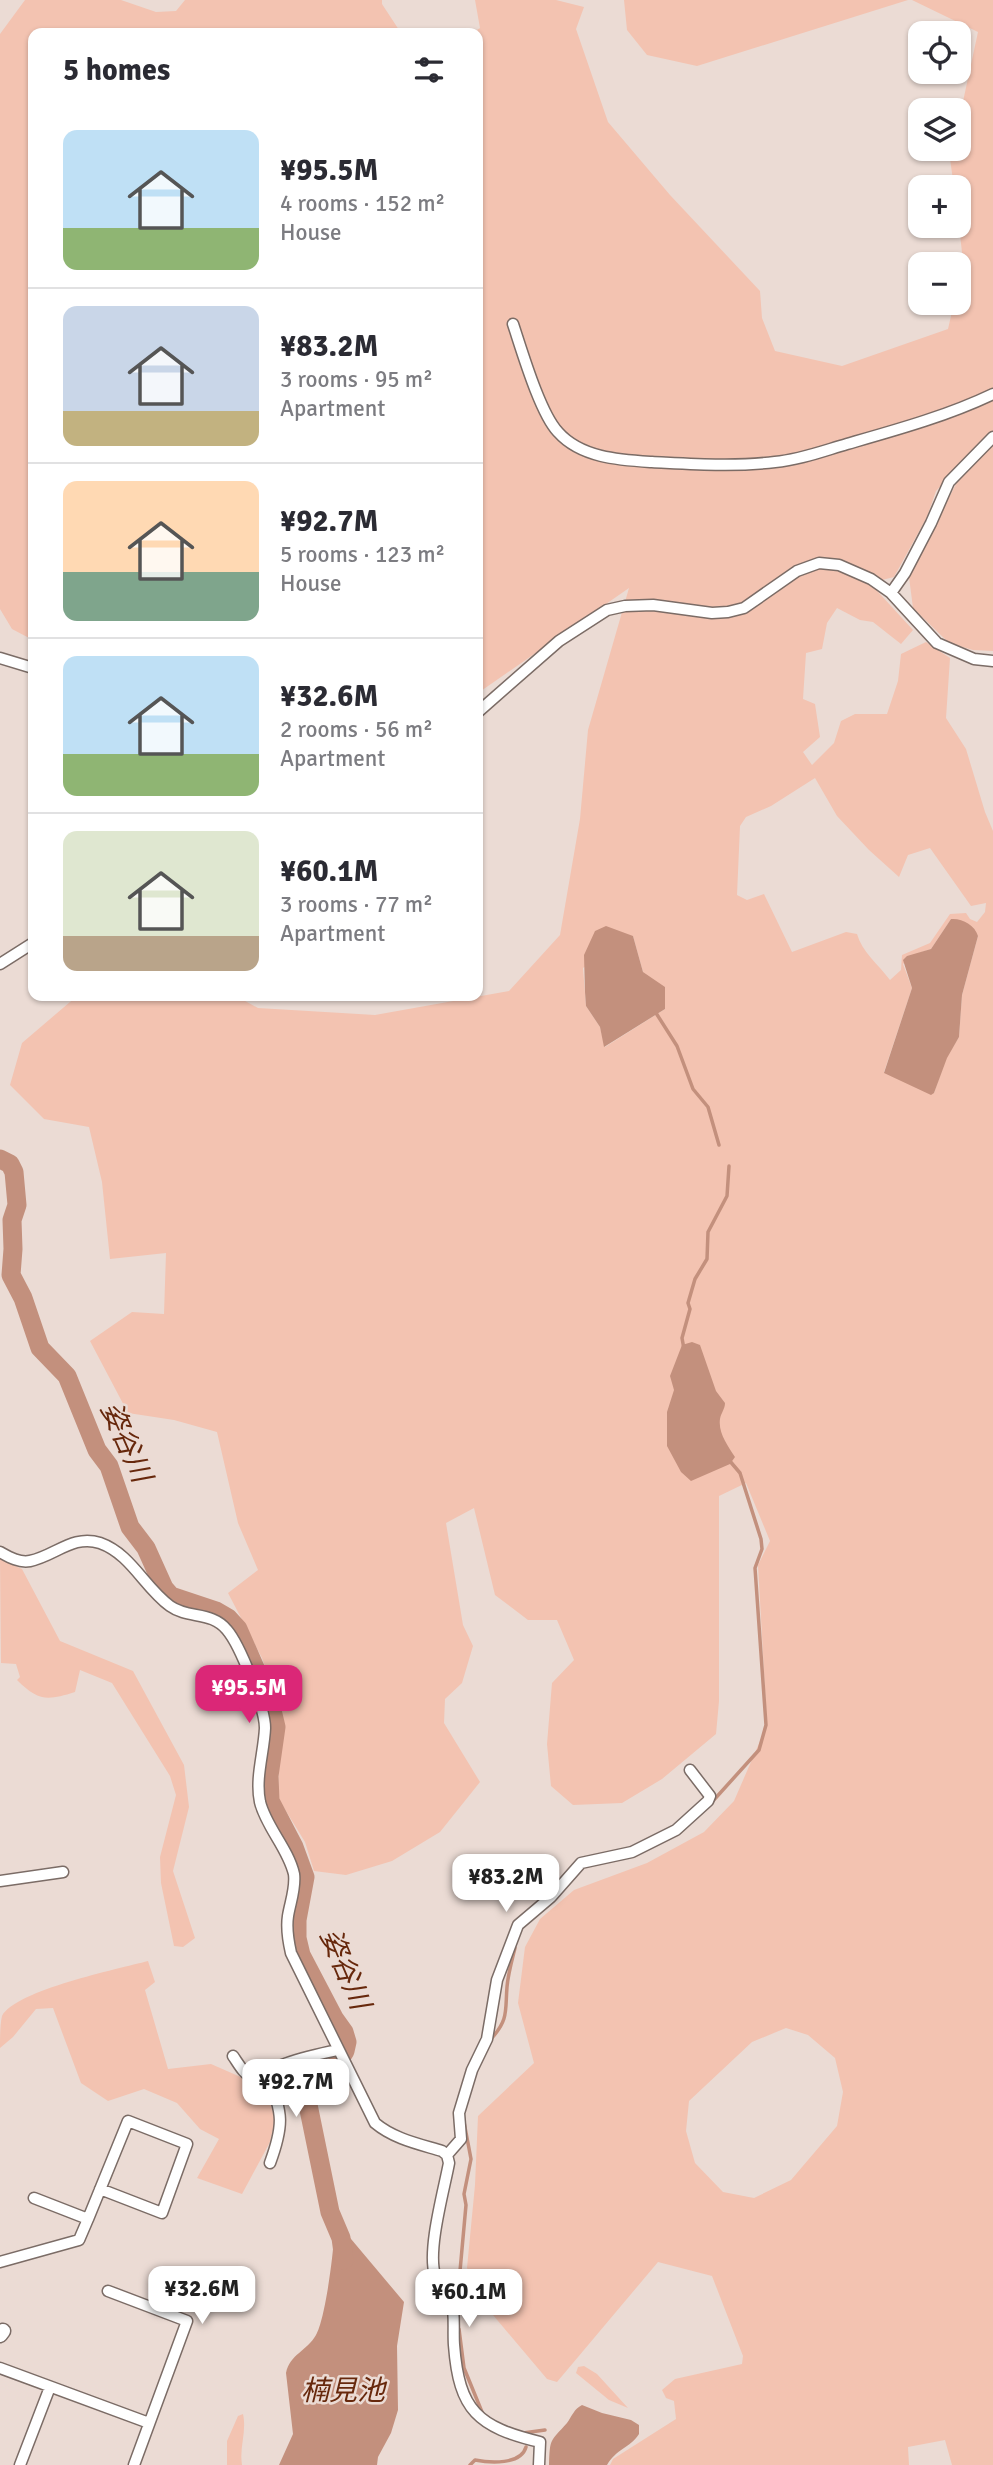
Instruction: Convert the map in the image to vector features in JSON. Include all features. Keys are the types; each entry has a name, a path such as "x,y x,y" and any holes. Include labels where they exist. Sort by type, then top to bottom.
{"street":[{"path":"513,324 538,396 556,431 573,445 594,454 632,460 704,464 778,462 887,432 993,394"},
{"path":"891,593 926,534 949,482 993,437"},
{"path":"483,708 559,641 607,610 653,605 712,613 728,612 744,608 797,571 819,563 839,565 852,570 891,593 937,643 951,651 974,659 993,661"},
{"path":"0,658 28,666"},
{"path":"0,964 28,946"},
{"path":"0,1552 15,1560 30,1561 85,1539 101,1543 130,1564 171,1607 219,1621 233,1637 261,1706 265,1726 259,1776 260,1802 294,1875 286,1929 290,1953 375,2123 403,2140 442,2151 447,2155 449,2163 434,2252 435,2274 452,2301 456,2366 470,2407 477,2416 495,2429 540,2442 538,2465"},
{"path":"447,2155 461,2139 459,2113 472,2070 487,2039 497,1980 518,1925 551,1897 581,1863 632,1852 676,1830 708,1801 710,1796 690,1770"},
{"path":"0,1881 63,1871"},
{"path":"233,2056 248,2075 254,2078 268,2076 288,2063 338,2051"},
{"path":"268,2076 280,2105 281,2130 270,2163"},
{"path":"0,2262 79,2240 88,2219 100,2189 128,2121 187,2144 163,2213 100,2189"},
{"path":"34,2198 88,2219"},
{"path":"107,2291 187,2321 134,2465"},
{"path":"0,2368 149,2423"},
{"path":"20,2465 50,2387"}],"shaded area":[{"path":"25,0 121,0 156,12 176,11 185,0 382,0 398,28 28,28 28,637 12,629 0,609 0,34"},
{"path":"475,0 556,0 584,7 576,29 608,122 670,195 760,291 762,318 775,351 842,366 948,329 951,315 971,315 971,252 962,252 960,238 971,238 971,175 952,175 950,161 971,161 971,98 964,98 967,84 971,84 971,64 978,32 971,29 971,21 955,21 912,0 993,0 993,651 973,650 949,643 913,608 909,577 961,474 958,468 936,491 927,517 894,577 882,580 857,569 913,630 901,644 873,622 860,620 837,608 827,623 822,649 806,653 803,699 815,704 820,737 803,752 812,765 834,743 841,721 855,714 887,714 898,681 901,654 926,642 950,658 946,718 966,749 993,831 993,2465 952,2465 945,2440 908,2447 909,2465 610,2465 613,2459 676,2419 674,2401 666,2398 662,2390 675,2379 742,2364 743,2356 712,2276 658,2262 557,2382 547,2379 493,2315 467,2268 478,2116 534,2063 518,2003 525,1947 540,1919 574,1890 647,1863 704,1832 734,1801 767,1725 758,1565 770,1541 746,1483 719,1496 719,1701 716,1734 662,1779 622,1803 573,1805 551,1786 547,1744 552,1683 574,1660 557,1620 528,1620 495,1595 474,1508 446,1523 463,1625 473,1646 462,1683 445,1699 444,1723 480,1782 440,1832 392,1861 346,1875 314,1871 305,1842 278,1798 279,1758 284,1721 262,1658 228,1593 258,1570 238,1523 217,1432 174,1420 128,1413 90,1341 132,1312 164,1314 166,1253 110,1259 102,1182 89,1127 44,1119 10,1085 22,1043 71,1001 245,1001 258,1008 375,1015 453,1001 483,1001 483,996 509,991 560,935 580,819 588,730 629,588 483,690 483,28 480,28","holes":["815,778 837,816 899,877 908,855 930,848 971,906 986,903 985,912 977,922 970,919 966,913 950,914 930,943 902,955 901,970 890,980 866,952 857,934 846,932 792,952 764,894 747,900 737,895 740,826 746,817 771,806","951,919 978,936 962,995 959,1037 946,1058 934,1093 884,1072 912,988 903,964 919,953 931,949","633,936 643,972 665,1009 605,1047 600,1027 586,1006 583,968","786,2028 808,2035 835,2058 843,2092 837,2126 791,2180 754,2198 723,2192 695,2163 686,2131 689,2101 752,2042"]},
{"path":"624,0 908,0 697,66 647,55 627,30"},
{"path":"0,1559 22,1569 60,1641 133,1671 184,1765 189,1807 173,1871 195,1938 183,1947 174,1946 161,1883 160,1857 176,1795 170,1776 112,1683 80,1670 75,1692 57,1697 43,1697 31,1692 17,1680 20,1677 16,1664 1,1663"},
{"path":"148,1961 155,1982 145,1990 168,2069 211,2064 266,2088 275,2120 270,2142 242,2194 197,2178 219,2139 200,2129 177,2103 144,2089 108,2101 81,2083 53,2008 36,2009 0,2048 2,2016 26,1998 92,1975"},
{"path":"584,2366 597,2374 628,2408 609,2400 576,2373 578,2367"},
{"path":"243,2414 242,2465 227,2465 227,2441 238,2416"}],"water":[{"path":"951,919 968,923 978,936 962,995 959,1037 931,1095 884,1073 912,988 903,960 907,956 931,949"},
{"path":"606,926 633,936 643,972 665,987 665,1009 604,1047 600,1027 586,1006 584,955 595,931"},
{"path":"692,1342 700,1345 716,1391 725,1403 720,1419 721,1429 735,1457 730,1464 691,1481 681,1472 667,1446 667,1412 674,1390 670,1376 682,1345"},
{"name":"楠見池","path":"346,2233 404,2302 397,2346 398,2410 377,2465 279,2465 293,2434 286,2373 291,2361 316,2335 325,2302 334,2237"},
{"path":"582,2405 631,2420 639,2425 639,2434 607,2465 549,2465 552,2441"}],"waterway":[{"path":"656,1013 677,1046 693,1089 708,1107 719,1145"},
{"name":"姿谷川","path":"0,1159 10,1164 14,1172 17,1205 12,1220 11,1275 23,1298 40,1348 67,1376 97,1450 109,1466 130,1527 146,1548 164,1588 171,1596 216,1611 228,1618 238,1629 270,1702 276,1727 269,1776 270,1801 294,1847 305,1877 297,1920 297,1938 301,1955 347,2042 336,2065 316,2078 306,2095 330,2212 341,2238 344,2260"},
{"path":"684,1349 682,1338 690,1309 688,1303 695,1279 707,1259 708,1232 727,1196 729,1166"},
{"path":"712,1802 759,1750 766,1725 755,1568 762,1549 761,1539 740,1473 729,1460"},
{"path":"491,2039 501,2026 505,2014 508,1977 515,1948"},
{"path":"457,2304 466,2205 464,2194 471,2159 464,2122"},
{"path":"459,2329 464,2368 482,2412"},
{"path":"523,2433 545,2430"},
{"path":"470,2465 475,2460 512,2460 523,2453 526,2447"}]}
